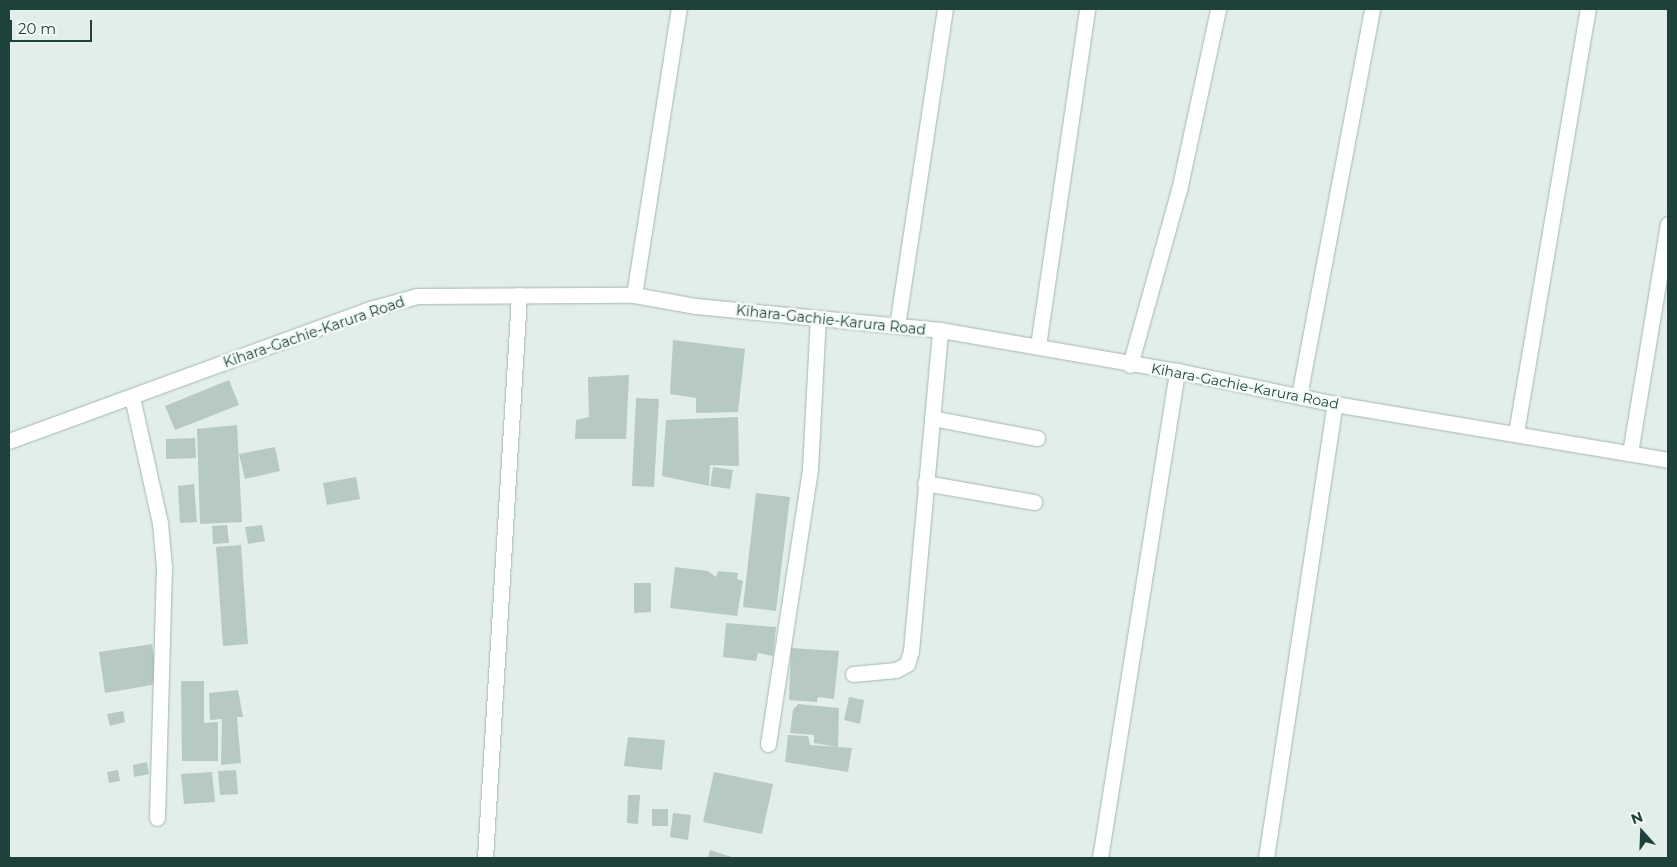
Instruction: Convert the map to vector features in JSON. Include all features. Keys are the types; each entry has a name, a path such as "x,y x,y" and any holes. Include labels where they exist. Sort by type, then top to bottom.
{"street":[{"path":"634,295 679,9"},
{"path":"897,326 945,9"},
{"path":"1038,346 1087,9"},
{"path":"1130,365 1179,190 1218,9"},
{"path":"1299,396 1372,9"},
{"path":"1516,433 1588,9"},
{"path":"1630,453 1668,224"},
{"path":"486,858 519,295"},
{"name":"Kihara-Gachie-Karura Road","path":"9,441 370,309 417,296 634,295 696,306 940,330 1038,346 1130,365 1177,371 1335,404 1668,460"},
{"path":"768,744 810,469 818,318"},
{"path":"853,674 896,670 907,664 911,651 940,330"},
{"path":"1100,858 1177,371"},
{"path":"132,397 160,522 164,567 157,818"},
{"path":"1266,858 1335,404"},
{"path":"932,418 1037,438"},
{"path":"925,483 1034,502"}],"building":[{"path":"673,340 745,349 738,412 696,413 696,398 670,394"},
{"path":"629,375 626,439 575,439 576,420 589,417 588,377"},
{"path":"229,380 239,405 175,430 165,406"},
{"path":"636,398 659,399 654,487 632,486"},
{"path":"738,417 739,466 710,465 709,486 662,476 666,420"},
{"path":"237,425 242,522 200,524 197,429"},
{"path":"195,438 196,458 166,459 166,439"},
{"path":"275,447 280,471 245,479 239,454"},
{"path":"713,467 733,470 730,489 710,486"},
{"path":"356,477 360,499 327,505 323,483"},
{"path":"194,484 197,522 180,523 178,486"},
{"path":"756,493 790,497 776,611 743,607"},
{"path":"227,525 229,543 213,544 212,526"},
{"path":"262,525 265,541 248,544 245,527"},
{"path":"241,545 248,644 223,646 216,547"},
{"path":"675,567 708,571 716,577 718,571 738,573 737,579 743,581 737,616 670,608"},
{"path":"634,583 651,583 651,612 634,613"},
{"path":"726,623 776,627 773,656 758,653 756,661 723,657"},
{"path":"152,644 158,684 105,693 99,652"},
{"path":"791,648 839,651 834,699 818,697 817,702 789,700"},
{"path":"181,681 204,681 204,723 218,722 218,761 182,761"},
{"path":"238,690 243,717 237,717 241,763 221,765 222,719 210,720 209,693"},
{"path":"849,697 864,700 860,724 844,720"},
{"path":"798,704 839,708 838,747 814,743 814,735 790,733 793,710"},
{"path":"123,711 125,722 110,726 107,714"},
{"path":"788,735 808,736 810,745 852,748 848,772 785,762"},
{"path":"628,737 665,740 662,770 624,766"},
{"path":"147,762 149,774 134,777 133,765"},
{"path":"118,770 120,781 109,783 107,772"},
{"path":"236,770 238,794 220,795 218,771"},
{"path":"212,772 215,802 184,804 181,774"},
{"path":"714,772 773,784 762,834 703,822"},
{"path":"628,795 640,795 638,824 627,823"},
{"path":"652,809 668,809 668,826 652,826"},
{"path":"673,813 691,815 688,840 670,837"},
{"path":"710,850 735,858 708,858"}]}
